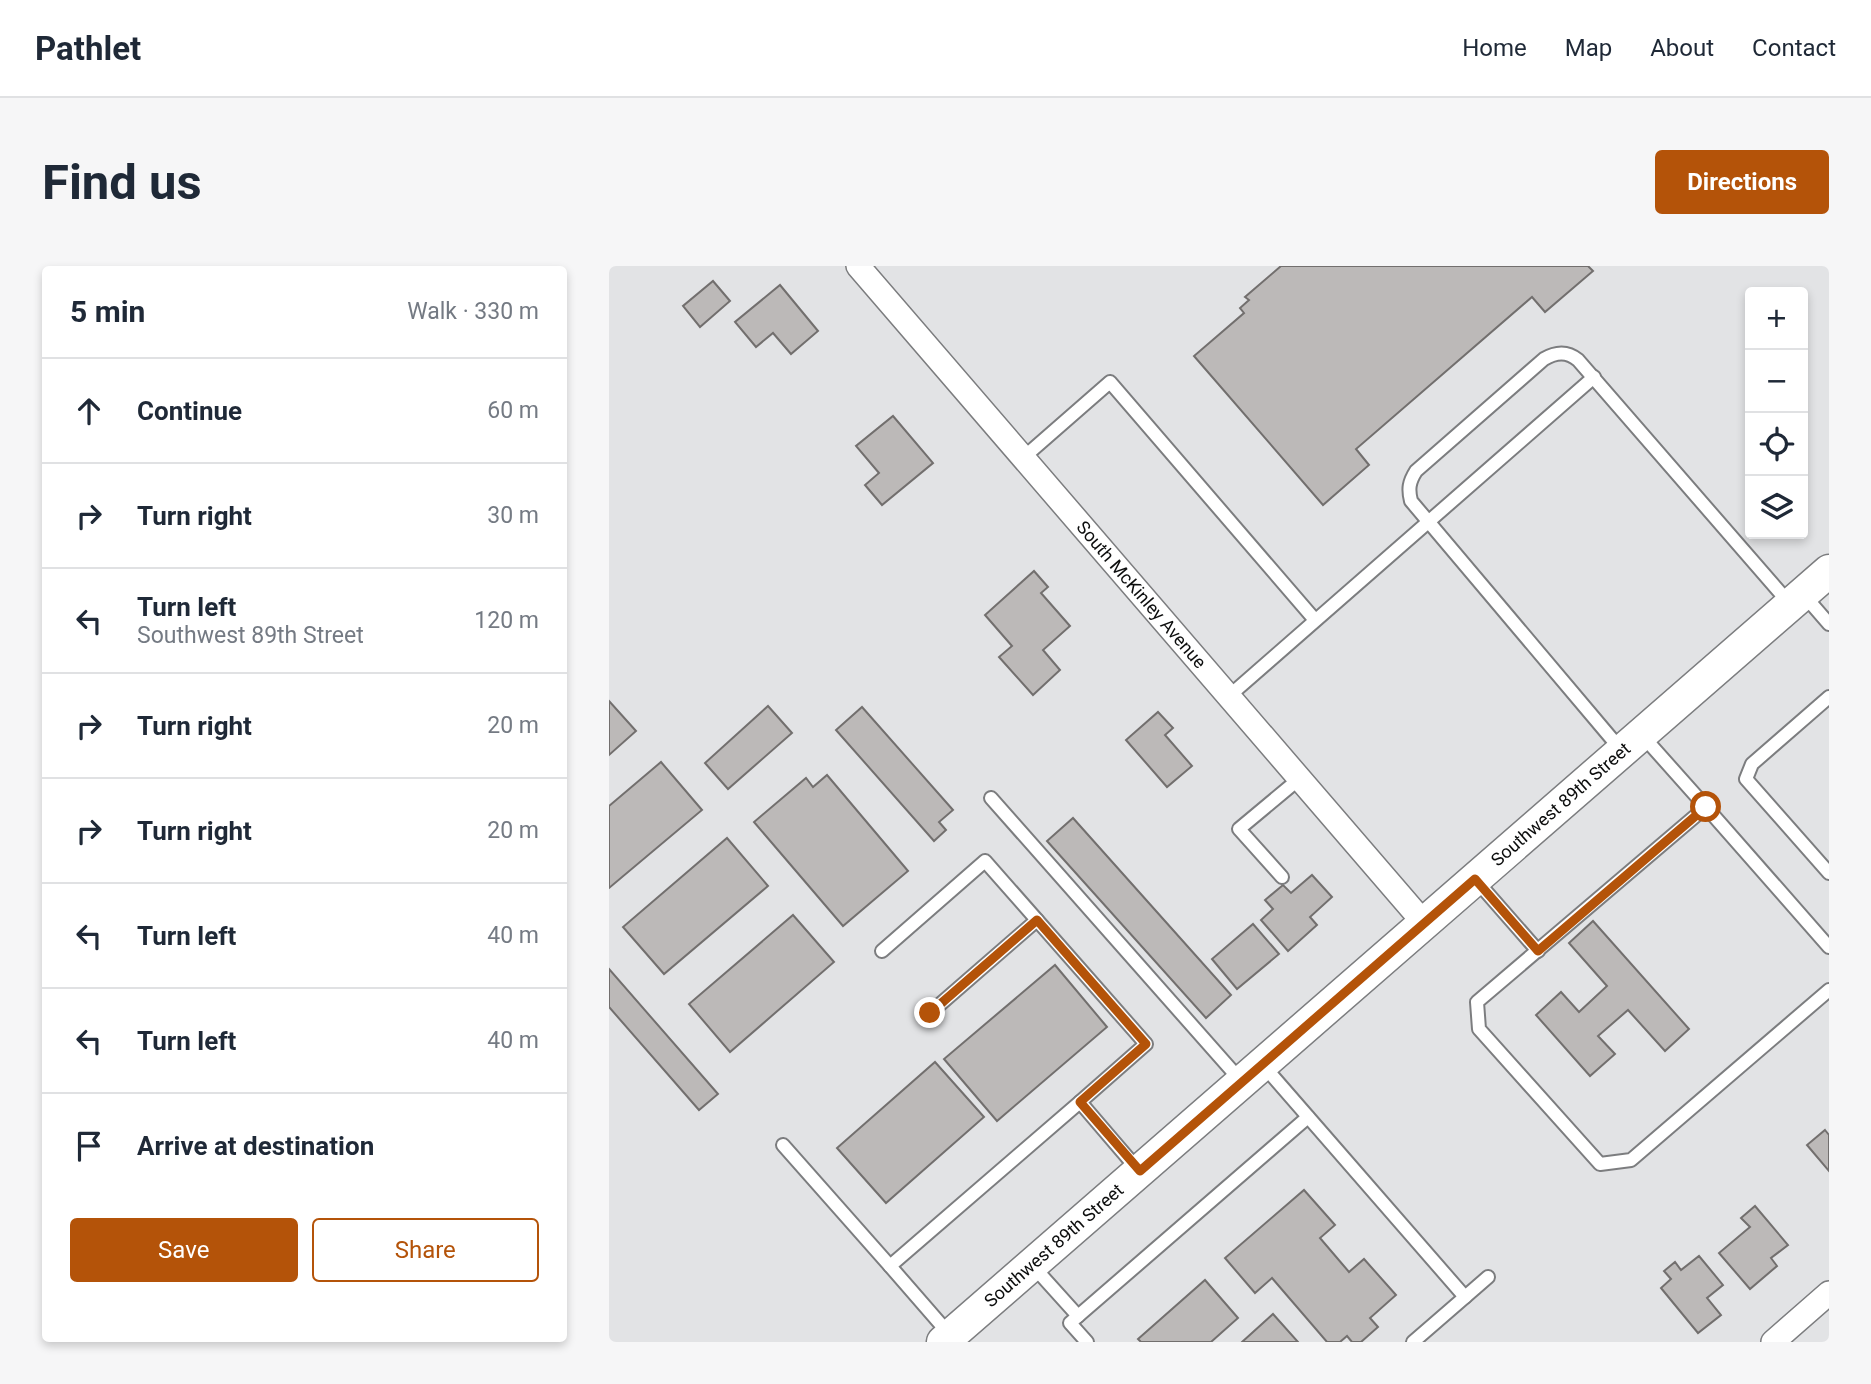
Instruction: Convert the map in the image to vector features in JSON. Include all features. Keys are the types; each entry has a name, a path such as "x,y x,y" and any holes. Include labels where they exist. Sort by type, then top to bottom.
{"main road":[{"name":"Southwest 89th Street","path":"947,1339 1829,571"}],"street":[{"name":"South McKinley Avenue","path":"858,266 1424,923"},
{"path":"1773,1342 1829,1293"}],"lane":[{"path":"1829,624 1797,599 1594,377 1567,353 1544,359 1416,471 1409,485 1411,501 1428,522 1632,743 1706,807 1829,947"},
{"path":"1228,697 1594,377"},
{"path":"1023,458 1109,382 1315,620"},
{"path":"1829,697 1752,764 1746,779 1829,873"},
{"path":"1282,877 1239,829 1299,779"},
{"path":"991,798 1252,1073 1308,1117 1465,1297"},
{"path":"1706,807 1477,1002 1479,1029 1600,1164 1631,1160 1829,990"},
{"path":"882,951 985,861 1146,1044 890,1266"},
{"path":"1475,879 1538,951"},
{"path":"930,1013 1037,920"},
{"path":"1080,1102 1140,1171"},
{"path":"1087,1342 1070,1323 1308,1117"},
{"path":"783,1145 890,1266 947,1339"},
{"path":"1032,1265 1077,1316"},
{"path":"1413,1342 1489,1278"}],"building":[{"path":"1281,266 1588,266 1593,271 1545,312 1532,297 1356,449 1369,465 1323,505 1194,356 1244,313 1240,308 1249,300 1245,297"},
{"path":"713,281 730,301 700,327 683,306"},
{"path":"780,285 818,331 791,354 773,333 756,347 735,322"},
{"path":"893,416 933,463 882,505 865,485 879,473 856,446"},
{"path":"1034,571 1048,587 1041,593 1070,626 1043,650 1060,670 1033,695 999,657 1012,646 985,615"},
{"path":"609,701 636,731 609,755"},
{"path":"768,706 792,733 728,789 705,763"},
{"path":"862,707 953,810 939,822 946,830 934,841 836,730"},
{"path":"1158,712 1173,728 1165,735 1192,766 1167,787 1126,740"},
{"path":"661,762 702,810 609,888 609,806"},
{"path":"827,775 908,871 843,926 754,822 806,778 813,787"},
{"path":"1073,818 1231,995 1206,1018 1047,841"},
{"path":"727,838 768,886 664,974 623,927"},
{"path":"1312,875 1332,897 1310,917 1317,925 1288,951 1261,920 1273,909 1265,900 1283,885 1291,893"},
{"path":"793,915 834,962 730,1052 689,1004"},
{"path":"1593,921 1689,1029 1665,1051 1628,1010 1598,1036 1615,1054 1590,1076 1536,1015 1561,992 1579,1012 1607,986 1569,943"},
{"path":"1253,924 1279,954 1237,989 1212,959"},
{"path":"1055,965 1107,1027 997,1121 944,1059"},
{"path":"609,969 718,1094 699,1110 609,1007"},
{"path":"935,1062 984,1117 886,1203 837,1148"},
{"path":"1825,1130 1829,1135 1829,1171 1807,1145"},
{"path":"1304,1190 1335,1225 1320,1238 1349,1272 1364,1259 1396,1295 1370,1318 1378,1327 1361,1342 1352,1342 1347,1336 1340,1342 1327,1342 1272,1278 1255,1293 1225,1258"},
{"path":"1755,1206 1788,1245 1771,1258 1777,1266 1750,1289 1719,1253 1750,1227 1741,1218"},
{"path":"1699,1256 1723,1285 1707,1298 1721,1315 1698,1333 1661,1288 1671,1279 1664,1271 1675,1262 1681,1270"},
{"path":"1205,1280 1238,1318 1211,1342 1141,1342 1138,1339"},
{"path":"1273,1314 1298,1342 1242,1342"}],"route":[{"path":"930,1013 1037,920 1146,1044 1080,1102 1140,1171 1475,879 1538,951 1706,807"}]}
